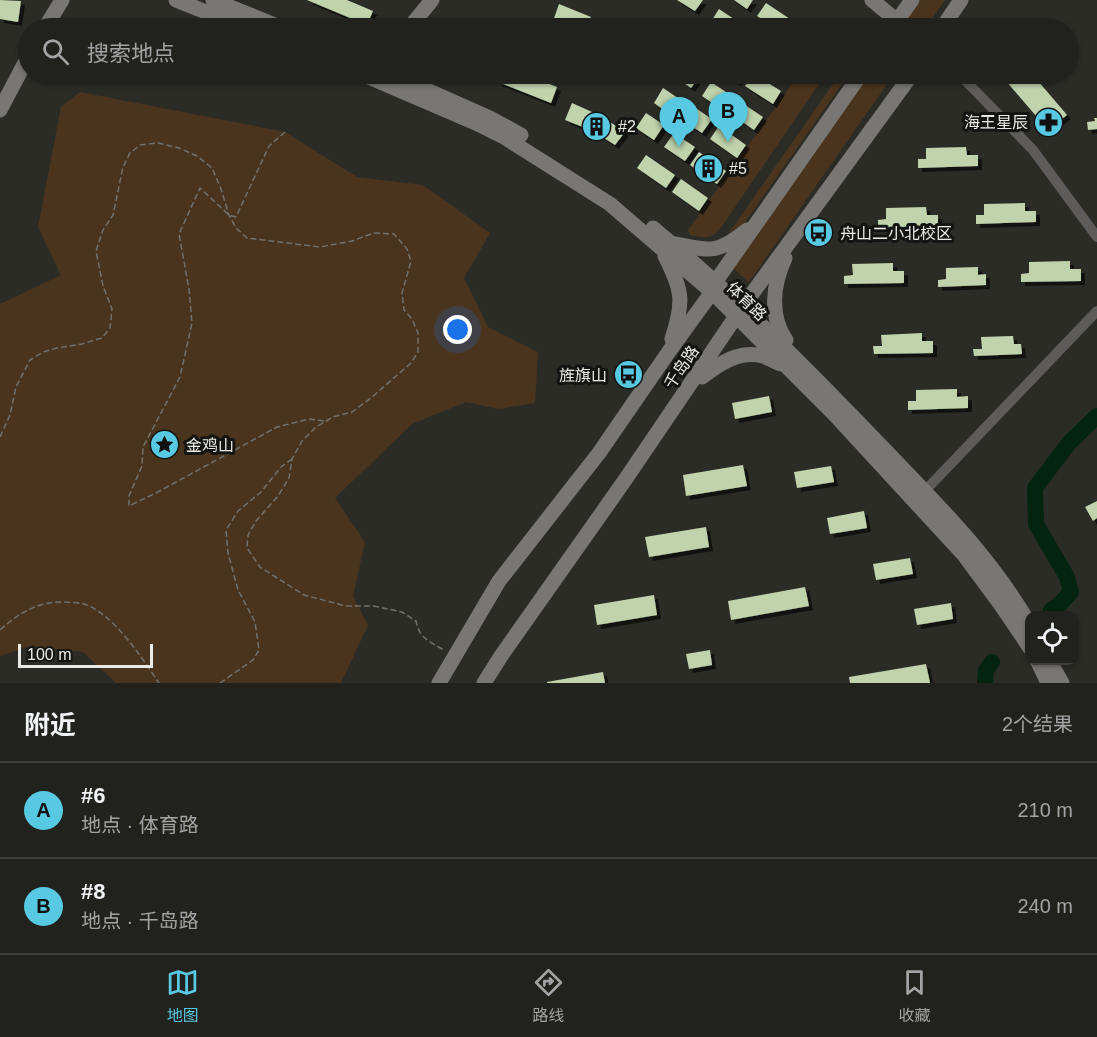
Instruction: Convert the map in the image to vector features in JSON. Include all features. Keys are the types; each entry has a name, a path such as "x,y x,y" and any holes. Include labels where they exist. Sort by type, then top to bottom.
{"street":[{"path":"51,18 62,0"},
{"path":"176,0 221,18"},
{"path":"213,0 257,18"},
{"path":"417,18 432,0"},
{"path":"872,0 888,18"},
{"path":"899,18 912,0"},
{"path":"949,18 961,0"},
{"path":"0,110 18,76"},
{"name":"体育路","path":"389,84 476,123 530,152 610,204 667,246"},
{"name":"体育路","path":"414,84 490,118 532,142 614,196 818,380 920,496 1002,605 1025,642"},
{"name":"千岛路","path":"439,683 499,581 599,453 854,84"},
{"name":"千岛路","path":"484,683 740,311 905,84"},
{"path":"968,84 1033,150 1097,237"},
{"path":"670,350 678,323 680,291 667,246 696,249 722,247 757,223"},
{"path":"793,238 780,269 774,306 775,319 778,329 818,380"},
{"name":"体育路","path":"740,311 788,367 920,496 975,546 1014,598 1025,618"},
{"path":"920,496 1097,311"},
{"path":"687,391 719,364 733,357 764,356 788,367"},
{"path":"1039,665 1048,683"},
{"path":"1052,665 1062,683"}],"path":[{"path":"228,216 236,217 269,146 285,132"},
{"path":"0,437 10,414 16,387 30,360 43,352 102,338 110,328 112,309 103,286 96,251 102,230 113,215 123,167 130,153 140,146 158,143 179,148 197,156 212,168 221,189 228,216"},
{"path":"326,421 309,419 277,427 129,506 129,496 142,466 143,447 180,377 192,323 189,289 179,234 200,188 247,238 320,247 352,241 374,233 394,234 407,249 411,261 402,293 405,310 418,333 418,352 411,363 371,398 352,412 316,427 302,441 292,459 289,478 278,496 256,520 248,535 248,548 260,567 304,595 346,606 374,606 402,612 416,621 418,631 424,639 455,656"},
{"path":"220,683 253,660 259,650 255,622 238,590 228,553 226,530 238,511 261,492 281,467 292,459"},
{"path":"0,630 15,617 40,604 84,603 119,628 159,683"}],"shaded area":[{"path":"921,0 945,0 932,18 908,18"},
{"path":"792,84 819,84 718,232 708,237 701,237 690,235 688,230"},
{"path":"833,84 842,84 743,225 729,233"},
{"path":"862,84 887,84 749,282 733,268"},
{"path":"80,92 285,132 357,177 423,185 490,233 464,278 488,327 538,352 535,403 499,409 466,402 412,424 335,498 365,542 353,596 368,625 341,683 116,683 83,652 29,646 0,656 0,304 61,275 38,227 61,107"}],"building":[{"path":"0,0 21,1 18,22 0,19"},
{"path":"307,0 347,0 373,11 370,18 350,18"},
{"path":"677,0 703,0 695,11"},
{"path":"734,0 753,0 747,9"},
{"path":"766,3 788,18 760,18 757,16"},
{"path":"559,4 591,17 590,18 554,18"},
{"path":"719,9 732,18 713,18"},
{"path":"503,84 549,84 557,87 551,103"},
{"path":"710,84 714,84 729,94 720,108 702,96"},
{"path":"746,84 770,84 781,91 773,104 745,86"},
{"path":"1009,84 1041,84 1067,115 1048,130"},
{"path":"663,88 681,100 671,115 654,103"},
{"path":"736,99 763,117 754,130 727,111"},
{"name":"#2","path":"572,103 601,116 625,132 615,145 593,131 565,120"},
{"path":"694,107 712,119 702,133 685,122"},
{"path":"646,113 664,125 654,140 636,128"},
{"path":"1094,118 1097,118 1097,129 1088,130 1087,122 1095,121"},
{"path":"719,126 746,145 737,158 710,139"},
{"path":"674,133 695,147 685,161 664,147"},
{"path":"966,147 967,155 978,155 978,166 918,168 918,159 926,159 926,148"},
{"name":"#5","path":"699,152 726,171 717,184 690,165"},
{"name":"#2","path":"646,155 675,175 666,188 637,168"},
{"path":"681,179 708,198 699,211 672,192"},
{"path":"1025,203 1025,211 1036,211 1036,222 976,224 976,215 984,215 984,204"},
{"path":"926,207 927,215 938,215 938,226 878,228 878,220 886,219 886,208"},
{"path":"1070,261 1070,269 1081,269 1081,281 1021,282 1021,274 1029,273 1029,262"},
{"path":"893,263 893,271 904,271 904,283 844,284 844,276 853,275 852,264"},
{"path":"978,267 978,275 986,274 986,285 938,287 938,280 946,279 946,268"},
{"path":"922,333 922,341 933,341 933,353 874,354 873,346 882,346 881,335"},
{"path":"1013,336 1014,344 1021,344 1022,354 974,356 973,349 982,349 981,337"},
{"path":"957,389 957,397 968,396 968,408 908,410 908,401 916,401 916,390"},
{"path":"769,396 772,412 735,419 732,403"},
{"path":"743,465 747,486 686,496 683,475"},
{"path":"831,466 834,482 797,488 794,472"},
{"path":"1097,501 1097,518 1093,521 1085,507"},
{"path":"864,511 867,528 830,534 827,518"},
{"path":"706,527 709,547 649,557 645,537"},
{"path":"910,558 913,574 876,580 873,564"},
{"path":"805,587 809,606 731,620 728,601"},
{"path":"654,595 657,615 597,625 594,605"},
{"path":"951,603 953,619 917,625 914,609"},
{"path":"710,650 712,665 689,669 686,654"},
{"path":"926,664 930,683 850,683 849,677"},
{"path":"603,672 605,683 547,683 547,682"}],"waterway":[{"path":"1051,610 1071,592 1067,577 1036,524 1035,488 1069,443 1097,416"},
{"path":"985,683 986,670 992,662"}],"place":[{"name":"海王星辰","path":"1049,122"},
{"name":"#2","path":"597,126"},
{"name":"#8","path":"728,142"},
{"name":"#6","path":"679,147"},
{"name":"#5","path":"708,168"},
{"name":"舟山二小北校区","path":"819,233"},
{"name":"旌旗山","path":"628,375"},
{"name":"金鸡山","path":"165,445"}]}
